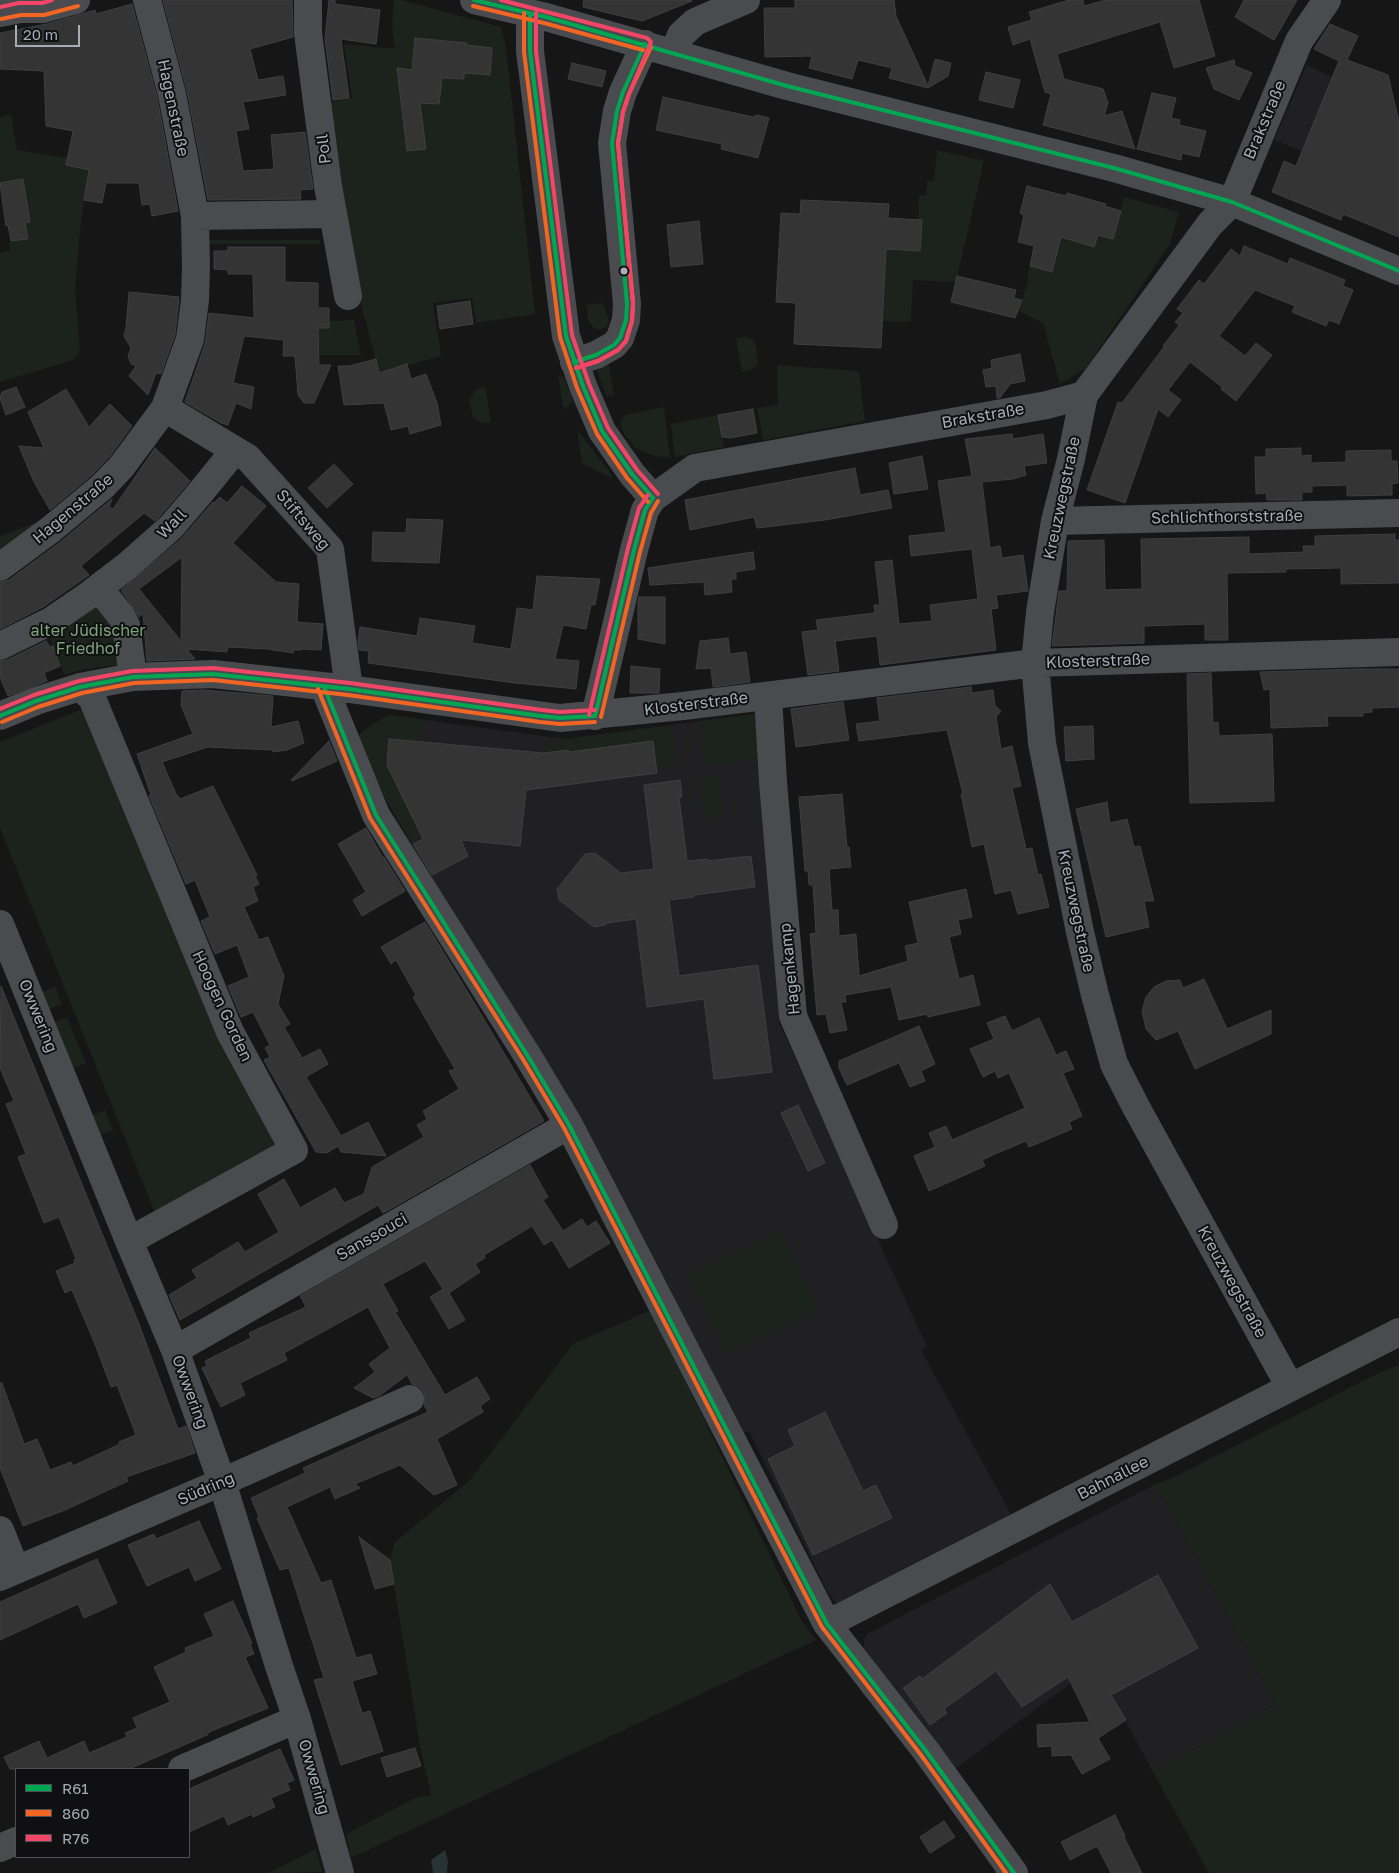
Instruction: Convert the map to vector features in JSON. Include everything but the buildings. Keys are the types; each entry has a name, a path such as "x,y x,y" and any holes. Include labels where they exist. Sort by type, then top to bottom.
{"street":[{"path":"0,13 20,9 43,9 76,0"},
{"name":"Hagenstraße","path":"0,567 50,530 103,486 122,466 164,408 190,340 195,292 196,216 172,94 147,0"},
{"name":"Poll","path":"308,0 308,33 332,214 348,296"},
{"path":"474,0 646,44 787,86 1114,168 1232,202 1399,271"},
{"path":"674,52 682,35 695,22 746,0"},
{"name":"Brakstraße","path":"653,498 695,468 1047,405 1084,395 1210,224 1232,202 1299,41 1327,0"},
{"path":"530,13 530,51 564,324 574,362 602,431 632,474 653,498 646,510 634,550 595,716"},
{"path":"574,362 596,355 614,345 620,338 626,320 627,304 612,143 616,111 646,44"},
{"path":"196,216 332,214"},
{"name":"Kreuzwegstraße","path":"1084,395 1054,521 1040,612 1035,664 1042,744 1080,932 1094,995 1114,1064 1136,1108 1290,1387"},
{"name":"Stiftsweg","path":"164,408 248,458 330,549 337,688 376,815 569,1125 828,1624 926,1751 1014,1873"},
{"name":"Wall","path":"0,646 51,621 127,566 171,527 235,450"},
{"name":"Schlichthorststraße","path":"1054,521 1399,512"},
{"path":"99,588 126,625 133,678"},
{"name":"Klosterstraße","path":"0,716 36,701 80,688 133,678 213,674 337,688 560,718 595,716 1035,664 1399,652"},
{"name":"Hoogen Gorden","path":"80,688 93,700 230,1032 294,1150 129,1241"},
{"name":"Hagenkamp","path":"768,696 773,782 793,1016 884,1225"},
{"name":"Owwering","path":"0,924 175,1350 222,1482 297,1719 340,1873"},
{"name":"Sanssouci","path":"175,1350 569,1125"},
{"name":"Bahnallee","path":"828,1624 1399,1332"},
{"name":"Südring","path":"8,1574 410,1399"},
{"path":"0,1530 8,1574"},
{"path":"184,1768 297,1719"},
{"path":"0,1848 15,1841"}],"shaded area":[{"path":"1307,65 1357,89 1317,157 1274,140"},
{"path":"755,714 780,1025 927,1347 921,1350 1011,1514 836,1603 826,1589 749,1431 741,1434 666,1282 384,796 358,737 363,731 388,715 565,739"},
{"path":"1156,1484 1276,1704 1153,1772 1112,1696 1071,1683 954,1770 864,1651 864,1641 867,1634"},
{"path":"445,1850 448,1861 447,1873 433,1873 431,1860"}],"green space":[{"path":"394,0 401,0 501,27 506,47 535,314 476,323 472,298 433,303 441,356 379,373 356,284 323,104 352,98 344,44 395,49 392,24"},
{"path":"11,114 17,150 68,158 66,165 81,168 90,162 81,220 75,290 80,350 73,360 0,382 0,253 10,251 9,242 28,239 25,223 30,222 23,180 0,183 0,118"},
{"path":"937,150 984,161 956,282 913,280 911,322 883,321 886,249 920,251 922,220 918,220 919,195 926,195 927,181 934,181"},
{"path":"1124,197 1179,212 1170,244 1086,368 1060,384 1043,323 1019,311 1029,277 1027,276 1030,266 1052,272 1064,225 1113,239"},
{"path":"208,240 320,240 320,244 208,244"},
{"path":"603,303 609,322 605,328 596,330 588,321 586,305"},
{"path":"354,320 361,355 319,355 318,328 329,328 329,321"},
{"path":"748,337 755,342 758,364 751,370 742,372 736,338"},
{"path":"608,361 614,395 608,396 596,368"},
{"path":"777,365 859,371 865,421 763,440 757,408 778,405"},
{"path":"558,376 564,377 573,401 564,410"},
{"path":"485,387 491,422 485,423 478,421 473,416 469,401 475,390"},
{"path":"664,407 670,458 654,456 636,448 624,434 620,422 625,415"},
{"path":"718,415 724,447 675,457 671,424"},
{"path":"577,430 610,472 613,479 582,463"},
{"path":"34,523 35,526 0,554 0,536"},
{"name":"alter Jüdischer Friedhof","path":"95,601 124,640 122,664 80,670 64,675 47,629"},
{"path":"85,708 265,1117 275,1147 158,1220 0,828 0,742"},
{"path":"755,714 759,759 704,766 698,721"},
{"path":"388,715 422,719 421,742 389,739 387,765 423,840 412,844 384,796 358,737 363,731"},
{"path":"672,725 678,765 657,768 653,741 569,752 568,750 548,754 555,737 565,739"},
{"path":"719,776 724,817 704,819 699,778"},
{"path":"55,986 62,1004 47,1010 40,993"},
{"path":"67,1017 86,1063 71,1070 52,1024"},
{"path":"105,1110 113,1130 98,1136 90,1116"},
{"path":"781,1231 819,1311 726,1354 688,1275"},
{"path":"651,1310 802,1621 816,1640 351,1858 346,1834 417,1797 431,1795 420,1746 390,1560 394,1543 470,1480 573,1344"},
{"path":"1399,1365 1399,1873 1209,1873 1153,1772 1276,1704 1156,1484 1172,1478 1379,1373"},
{"path":"316,1849 322,1872 268,1873"}],"transit line":[{"name":"R76","path":"0,7 19,3 42,3 52,0"},
{"name":"R61","path":"474,0 546,17 787,86 1114,168 1232,202 1399,271"},
{"name":"R76","path":"501,0 647,38 651,42 623,112 618,143 633,303 632,321 626,341 618,350 598,361 576,368"},
{"name":"860","path":"1,19 21,15 44,15 78,6"},
{"name":"860","path":"473,6 643,50"},
{"name":"860","path":"524,13 524,52 560,337 577,388 597,434 627,478 648,502"},
{"name":"R61","path":"530,13 530,51 566,336 583,386 602,431 632,474 653,498"},
{"name":"R76","path":"536,13 536,51 572,335 589,384 608,428 637,470 658,494"},
{"name":"R61","path":"574,362 596,355 614,345 620,338 626,320 627,304 612,143 617,111 623,92 645,44"},
{"name":"860","path":"576,368 598,361 618,350 626,341 632,321 633,303 618,143 623,112 629,94 651,47"},
{"name":"R76","path":"589,715 628,548 639,508 648,495"},
{"name":"R61","path":"595,716 634,550 645,510 653,498"},
{"name":"860","path":"601,717 640,552 651,513 658,501"},
{"name":"R76","path":"0,709 34,695 79,681 132,671 213,668 350,683 560,712 595,710"},
{"name":"R61","path":"0,716 36,701 80,687 133,677 213,674 349,689 541,716 560,718 595,716"},
{"name":"860","path":"2,722 38,707 82,693 134,683 213,680 348,695 540,722 560,724 595,722"},
{"name":"R61","path":"324,687 376,815 569,1125 827,1624 926,1751 1014,1873"},
{"name":"860","path":"318,689 370,818 524,1061 564,1128 822,1627 921,1755 1006,1873"}]}
